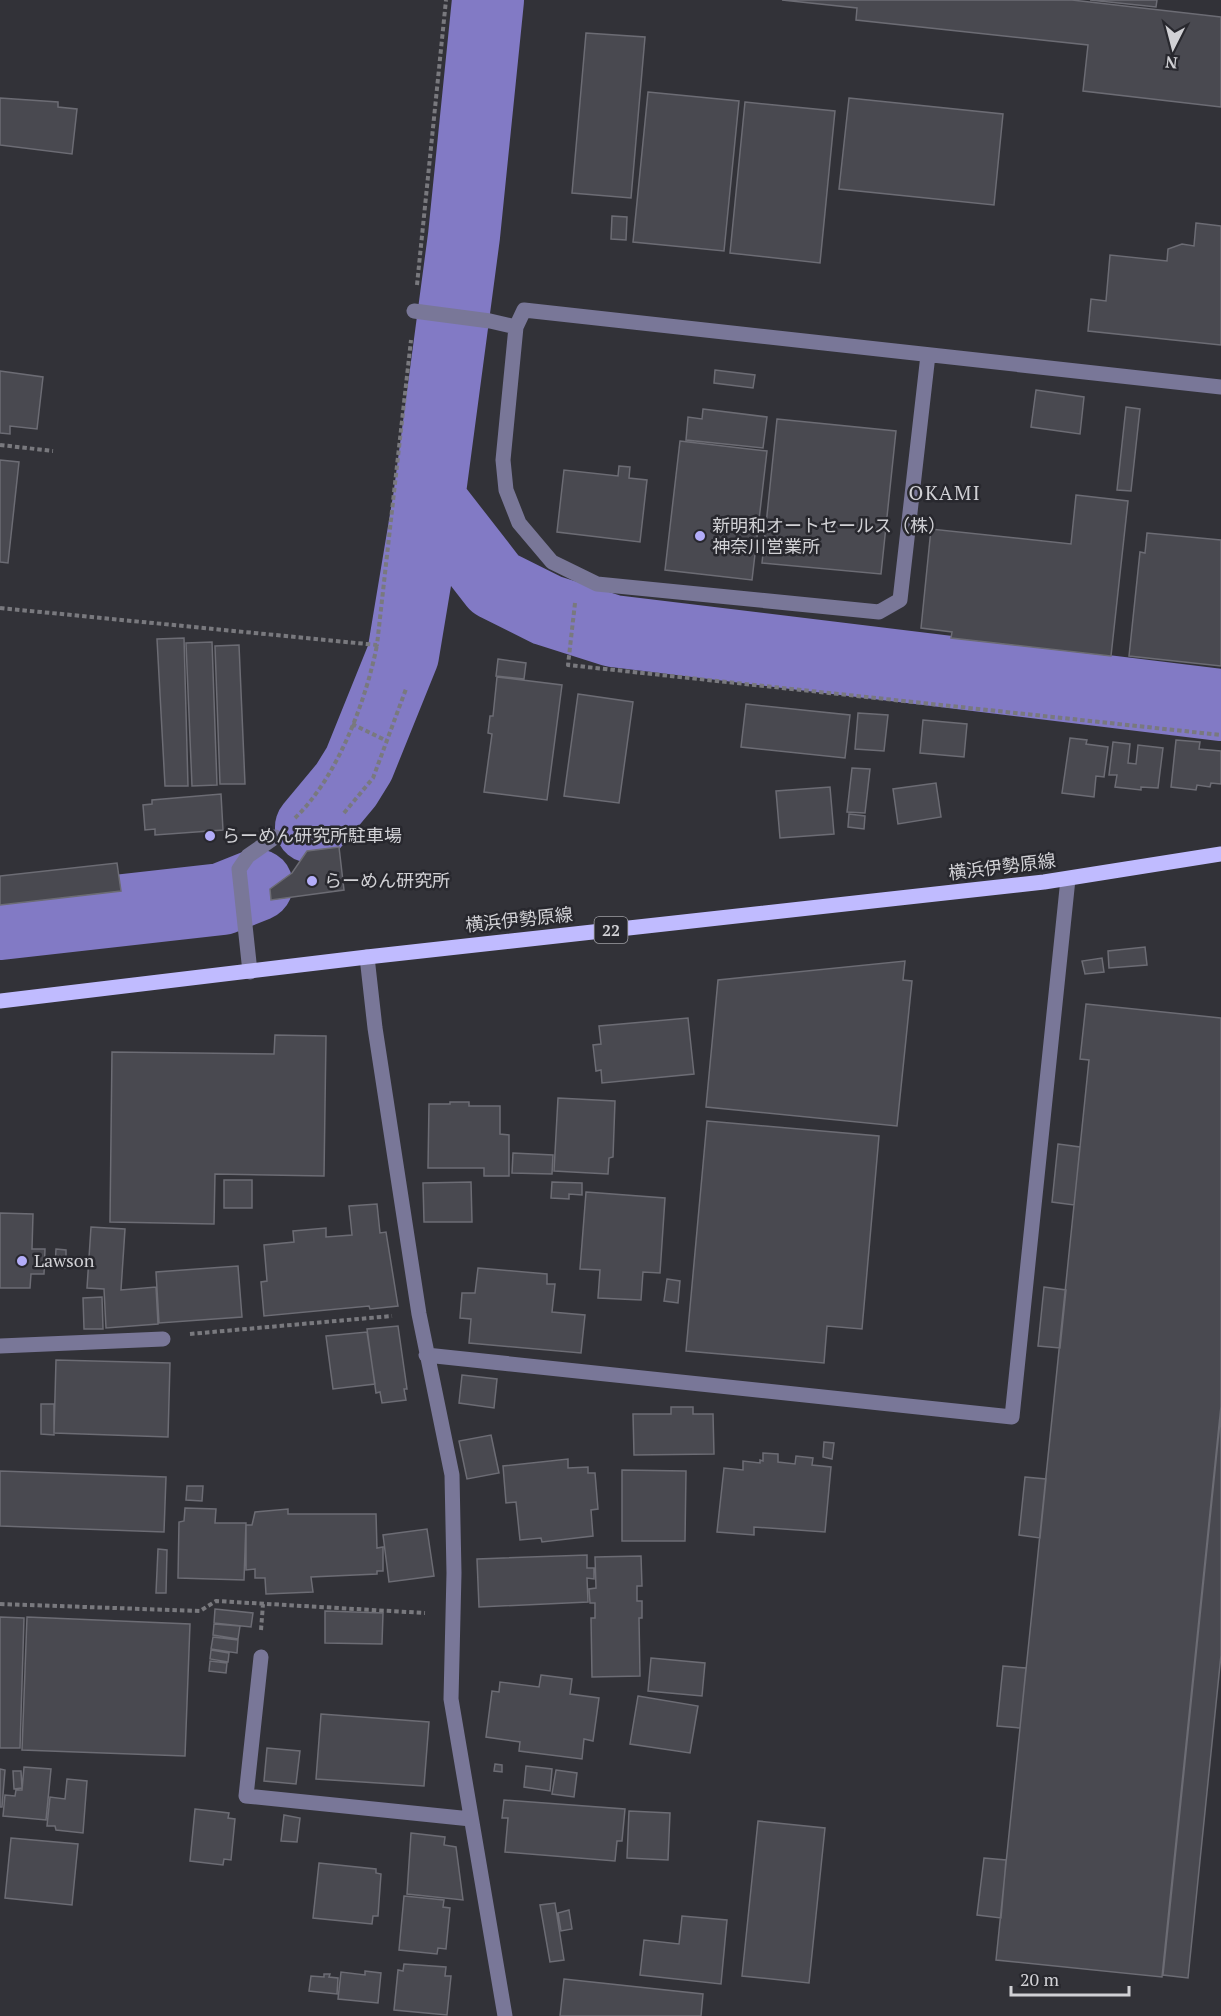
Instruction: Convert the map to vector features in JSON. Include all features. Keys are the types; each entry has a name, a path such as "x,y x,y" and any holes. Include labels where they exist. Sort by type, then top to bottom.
{"main road":[{"name":"横浜伊勢原線","path":"0,1001 367,957 1068,879 1221,854"}],"street":[{"path":"928,355 900,600 879,612 597,584 552,562 519,523 506,490 503,460 516,327 524,310 1221,387"},
{"path":"420,312 490,321 516,327"},
{"path":"250,972 239,869 248,856 275,837"},
{"path":"426,1355 1012,1417 1068,879"},
{"path":"367,957 375,1028 419,1314 452,1475 454,1573 450,1699 505,2016"},
{"path":"0,1346 163,1339"},
{"path":"261,1657 246,1796 471,1819"}],"path":[{"path":"275,837 304,810 323,785 341,752 372,672 420,312 446,0"},
{"path":"0,445 53,451"},
{"path":"575,601 568,665 1221,735"},
{"path":"0,608 377,645"},
{"path":"344,813 373,778 406,690"},
{"path":"352,724 387,741"},
{"path":"163,1339 169,1336 419,1314"},
{"path":"0,1604 200,1611 216,1601 453,1615"}],"building":[{"path":"782,0 1072,0 1221,17 1221,107 1083,91 1088,45 856,20 857,8"},
{"path":"1090,0 1157,0 1156,7"},
{"path":"586,33 645,37 631,198 572,193"},
{"path":"648,92 739,101 724,251 633,242"},
{"path":"0,98 58,102 58,107 77,109 72,154 0,145"},
{"path":"849,98 1003,114 994,205 839,189"},
{"path":"745,102 835,111 820,263 730,253"},
{"path":"612,216 627,217 626,240 611,239"},
{"path":"1196,223 1221,226 1221,345 1088,331 1091,299 1106,301 1110,255 1167,261 1168,249 1182,244 1194,246"},
{"path":"715,370 755,375 753,388 714,383"},
{"path":"0,371 43,377 37,429 10,426 10,434 0,433"},
{"path":"1036,390 1084,397 1080,434 1031,427"},
{"path":"1126,407 1140,409 1131,491 1117,490"},
{"path":"703,409 767,417 763,448 686,440 688,417 702,419"},
{"path":"777,419 896,431 881,574 762,563"},
{"path":"680,441 767,451 752,580 665,570"},
{"path":"0,460 19,462 8,563 0,562"},
{"path":"619,466 630,467 629,478 647,480 640,542 557,532 564,470 618,476"},
{"path":"1076,495 1128,501 1111,656 951,638 952,632 921,628 931,529 1071,544"},
{"path":"1147,533 1221,540 1221,666 1129,656 1140,552 1145,553"},
{"path":"184,638 188,786 165,786 157,639"},
{"path":"212,642 217,785 192,786 186,643"},
{"path":"239,645 245,784 220,784 215,646"},
{"path":"498,659 526,663 524,679 496,676"},
{"path":"497,677 562,685 547,800 484,792 492,734 488,733 490,716 493,716"},
{"path":"578,694 633,702 619,803 564,796"},
{"path":"746,704 850,715 845,758 741,747"},
{"path":"858,713 888,715 884,751 855,749"},
{"path":"923,720 967,724 964,757 920,753"},
{"path":"1070,738 1087,740 1086,744 1108,747 1104,777 1096,776 1094,797 1062,793"},
{"path":"1176,740 1200,742 1199,749 1221,751 1221,784 1211,783 1210,787 1197,785 1196,790 1171,787"},
{"path":"1113,742 1130,744 1128,763 1136,764 1138,745 1163,748 1158,788 1141,787 1141,790 1115,787 1117,775 1109,775"},
{"path":"852,768 870,769 865,813 847,812"},
{"path":"936,783 941,817 898,824 893,789"},
{"path":"830,787 834,834 780,838 776,791"},
{"path":"221,794 223,830 155,835 155,829 145,830 143,805 152,804 152,800"},
{"path":"849,814 865,816 864,829 848,827"},
{"name":"らーめん研究所","path":"339,847 344,890 271,900 270,889 292,873 307,851"},
{"path":"117,863 121,891 0,905 0,876"},
{"path":"1145,947 1147,965 1109,968 1108,951"},
{"path":"1102,958 1104,972 1085,974 1082,961"},
{"path":"905,961 903,980 912,981 897,1126 706,1107 718,980"},
{"path":"1086,1004 1221,1018 1221,1406 1162,1977 996,1960 1089,1060 1080,1059"},
{"path":"688,1018 694,1074 602,1083 601,1070 596,1071 593,1045 601,1044 599,1026"},
{"path":"275,1035 326,1036 324,1176 215,1174 214,1224 110,1222 112,1052 274,1054"},
{"path":"558,1098 615,1101 613,1157 609,1158 608,1174 554,1171"},
{"path":"450,1102 469,1102 469,1106 500,1106 500,1134 509,1135 509,1176 484,1176 484,1168 428,1168 429,1104 450,1104"},
{"path":"707,1121 879,1136 862,1329 827,1326 824,1363 686,1351"},
{"path":"1058,1144 1080,1147 1074,1205 1052,1202"},
{"path":"513,1153 553,1155 552,1174 512,1173"},
{"path":"224,1180 252,1180 252,1208 224,1208"},
{"path":"471,1182 472,1222 424,1222 423,1183"},
{"path":"552,1182 582,1183 582,1195 569,1194 569,1199 551,1198"},
{"path":"586,1192 665,1198 660,1273 643,1272 641,1300 598,1298 600,1270 580,1269"},
{"path":"377,1204 380,1233 386,1232 398,1306 370,1309 369,1306 264,1316 261,1282 267,1281 264,1245 294,1242 293,1231 326,1228 326,1237 352,1235 349,1206"},
{"name":"Lawson","path":"0,1213 33,1214 32,1249 45,1249 44,1274 31,1274 30,1288 0,1288"},
{"path":"91,1227 125,1229 121,1290 156,1287 158,1324 106,1328 104,1289 87,1288"},
{"path":"56,1249 66,1250 66,1268 55,1267"},
{"path":"238,1266 242,1317 159,1323 156,1272"},
{"path":"478,1268 547,1274 547,1284 555,1284 552,1312 585,1315 581,1353 469,1343 471,1319 460,1318 462,1293 475,1293"},
{"path":"667,1279 680,1281 678,1303 664,1301"},
{"path":"1044,1287 1066,1290 1060,1348 1038,1346"},
{"path":"102,1297 103,1329 84,1329 83,1298"},
{"path":"398,1326 407,1389 404,1389 406,1400 382,1403 380,1392 376,1393 367,1329"},
{"path":"367,1332 375,1384 333,1389 326,1336"},
{"path":"56,1360 170,1363 168,1437 54,1433"},
{"path":"462,1375 497,1379 494,1408 459,1403"},
{"path":"41,1404 54,1404 54,1435 41,1434"},
{"path":"671,1407 693,1407 693,1414 713,1414 714,1454 634,1455 633,1414 671,1414"},
{"path":"1221,1412 1221,1655 1188,1978 1163,1975"},
{"path":"491,1435 499,1473 467,1479 459,1441"},
{"path":"824,1442 834,1443 832,1459 823,1457"},
{"path":"763,1453 778,1454 778,1462 795,1464 796,1456 813,1458 812,1465 831,1467 825,1532 754,1527 754,1535 717,1532 724,1468 743,1470 743,1461 760,1463 760,1460 763,1461"},
{"path":"568,1459 568,1468 588,1467 588,1473 595,1473 598,1509 591,1510 593,1536 542,1542 541,1538 520,1540 516,1502 506,1503 503,1466"},
{"path":"622,1470 686,1471 685,1541 622,1541"},
{"path":"0,1471 166,1477 164,1532 0,1526"},
{"path":"1025,1477 1046,1479 1040,1538 1019,1535"},
{"path":"187,1486 203,1486 202,1501 186,1500"},
{"path":"185,1508 216,1509 215,1523 246,1523 244,1580 178,1578 179,1522 184,1521"},
{"path":"288,1509 288,1514 376,1514 377,1548 383,1547 383,1571 377,1571 377,1574 311,1577 313,1592 266,1594 265,1578 255,1578 255,1569 246,1570 246,1525 252,1525 255,1512"},
{"path":"427,1529 434,1576 389,1582 383,1535"},
{"path":"158,1549 167,1550 166,1593 156,1593"},
{"path":"587,1555 587,1568 594,1568 594,1579 587,1578 588,1602 479,1607 477,1559"},
{"path":"641,1556 642,1586 637,1586 637,1601 642,1601 642,1618 639,1618 640,1676 592,1677 591,1618 595,1618 595,1603 590,1603 589,1589 596,1588 595,1557"},
{"path":"215,1609 253,1613 251,1627 214,1623"},
{"path":"325,1611 383,1613 382,1644 325,1643"},
{"path":"0,1617 24,1618 20,1748 0,1748"},
{"path":"27,1617 190,1624 185,1756 22,1750"},
{"path":"214,1624 240,1626 238,1639 213,1635"},
{"path":"213,1637 238,1640 237,1653 211,1649"},
{"path":"211,1650 229,1653 228,1662 210,1659"},
{"path":"651,1658 705,1663 702,1696 648,1691"},
{"path":"210,1661 227,1663 226,1673 209,1671"},
{"path":"1003,1666 1026,1668 1020,1728 997,1726"},
{"path":"541,1675 572,1679 570,1694 599,1698 593,1741 584,1739 582,1759 519,1751 520,1742 486,1737 492,1691 499,1692 500,1682 539,1687"},
{"path":"638,1696 698,1706 690,1753 630,1744"},
{"path":"321,1714 429,1722 424,1786 316,1779"},
{"path":"267,1748 300,1751 296,1784 264,1781"},
{"path":"495,1764 502,1765 502,1772 494,1771"},
{"path":"526,1766 552,1769 550,1791 524,1787"},
{"path":"24,1767 51,1769 46,1820 3,1816 5,1795 15,1796 16,1790 22,1790"},
{"path":"0,1769 5,1770 2,1807 0,1807"},
{"path":"556,1770 577,1773 574,1797 552,1794"},
{"path":"13,1771 21,1771 22,1788 14,1789"},
{"path":"67,1779 87,1781 83,1833 56,1830 55,1826 47,1826 50,1797 65,1799"},
{"path":"504,1800 625,1809 622,1841 617,1841 615,1861 505,1852 508,1818 502,1818"},
{"path":"195,1809 229,1813 228,1818 235,1819 231,1860 224,1859 223,1865 190,1861"},
{"path":"629,1811 670,1813 668,1860 627,1858"},
{"path":"284,1815 300,1818 297,1842 281,1841"},
{"path":"758,1821 825,1828 809,1983 742,1976"},
{"path":"411,1833 445,1837 444,1845 456,1847 463,1900 407,1894"},
{"path":"11,1838 78,1844 72,1905 5,1898"},
{"path":"984,1858 1006,1860 1001,1918 977,1915"},
{"path":"319,1863 376,1869 376,1873 381,1874 378,1916 373,1916 372,1924 313,1918"},
{"path":"404,1896 444,1900 443,1907 450,1908 446,1949 438,1948 437,1954 399,1950"},
{"path":"555,1903 564,1960 550,1962 540,1905"},
{"path":"569,1910 572,1929 561,1931 558,1913"},
{"path":"682,1916 727,1920 721,1984 640,1975 644,1940 679,1944"},
{"path":"404,1964 446,1967 445,1976 451,1976 447,2015 394,2010 398,1970 403,1971"},
{"path":"365,1971 381,1973 378,2003 338,1999 341,1972 365,1975"},
{"path":"324,1974 338,1978 337,1994 309,1991 311,1976 324,1977"},
{"path":"564,1979 703,1994 701,2016 560,2016"}],"waterway":[{"path":"311,827 346,785 359,764 403,655 429,499 464,236 488,0"},
{"path":"429,499 495,584 547,610 613,631 1221,705"},
{"path":"0,924 222,899 257,885"}],"place":[{"name":"新明和オートセールス（株） 神奈川営業所","path":"700,536"},
{"name":"らーめん研究所駐車場","path":"210,836"},
{"name":"らーめん研究所","path":"312,881"},
{"name":"Lawson","path":"22,1261"}],"district":[{"name":"OKAMI","path":"945,493"}]}
